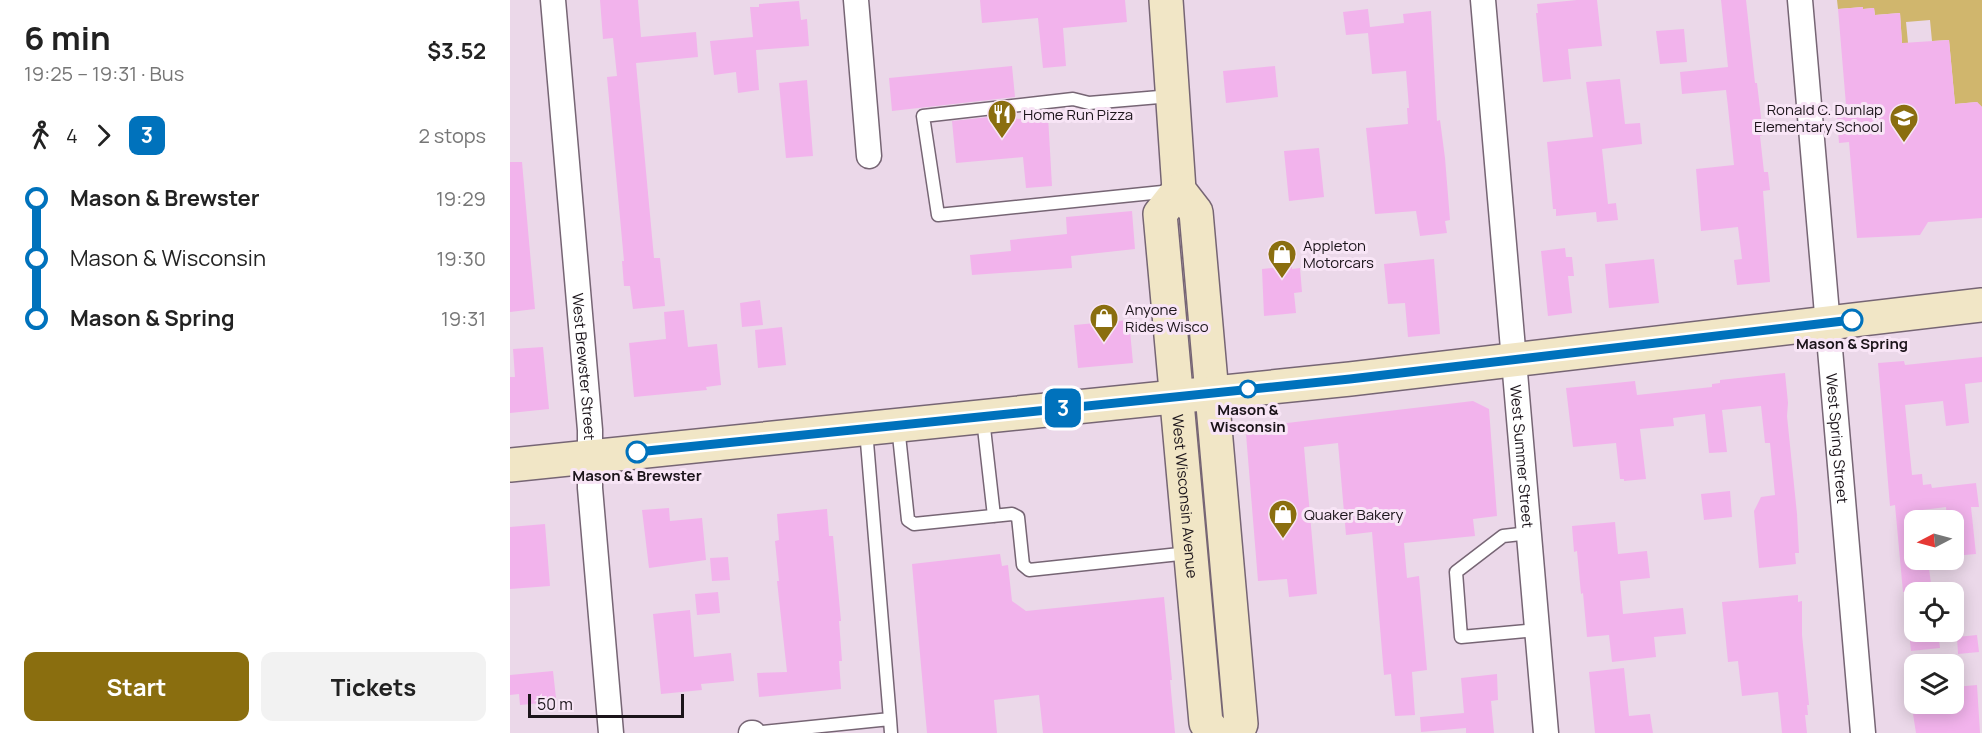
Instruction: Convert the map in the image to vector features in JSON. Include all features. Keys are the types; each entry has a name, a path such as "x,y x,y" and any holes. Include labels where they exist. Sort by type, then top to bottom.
{"main road":[{"name":"West Wisconsin Avenue","path":"1166,0 1172,96 1169,202 1176,396 1206,723 1215,733"},
{"path":"1169,202 1196,212 1241,724 1237,733"},
{"path":"510,465 1212,393 1982,305"},
{"path":"1176,396 1194,426 1197,437 1217,626 1237,678"}],"street":[{"name":"West Brewster Street","path":"553,0 590,430 591,500 611,733"},
{"path":"856,0 869,156"},
{"name":"West Summer Street","path":"1483,0 1546,733"},
{"name":"West Spring Street","path":"1800,0 1863,733"}],"lane":[{"path":"1169,202 1021,208 938,215 923,116 1073,99 1089,103 1172,96"},
{"path":"983,416 994,516"},
{"path":"898,425 908,520 914,524 1012,514 1018,516 1023,565 1029,570 1190,553"},
{"path":"866,428 891,733"},
{"path":"1528,533 1503,536 1456,572 1461,637 1536,630"},
{"path":"752,733 890,719"}],"shaded area":[{"path":"1837,0 1982,0 1982,107 1977,102 1955,104 1949,40 1932,41 1930,20 1906,22 1908,43 1902,43 1900,13 1875,15 1874,8 1863,9 1863,7 1838,9"}],"building":[{"path":"600,0 638,0 641,37 696,32 698,57 636,63 654,258 660,258 665,306 633,309 630,286 624,286 622,261 624,261 607,77 617,76 613,38 603,39"},
{"path":"980,0 1125,0 1127,22 1063,28 1066,66 1043,68 1038,18 982,23"},
{"path":"1597,0 1602,46 1568,49 1571,79 1543,82 1537,4"},
{"path":"1721,0 1746,0 1763,135 1760,136 1764,172 1768,172 1770,190 1763,191 1770,282 1737,285 1734,260 1742,259 1738,227 1701,231 1696,169 1734,165 1726,90 1682,94 1680,72 1728,67"},
{"path":"799,1 801,20 807,19 809,46 756,50 759,90 738,93 736,72 714,75 710,41 753,37 750,7 759,7 759,4"},
{"path":"1863,7 1863,9 1874,8 1875,15 1900,13 1902,43 1949,40 1955,104 1977,102 1982,107 1982,218 1928,222 1920,235 1857,238 1849,142 1839,143 1837,118 1847,117 1838,9"},
{"path":"1368,9 1370,27 1404,23 1403,14 1431,11 1437,121 1440,120 1450,220 1445,221 1447,233 1420,236 1416,211 1375,214 1366,128 1408,124 1407,108 1409,108 1406,71 1372,74 1368,33 1346,35 1343,12"},
{"path":"1684,29 1687,62 1660,64 1656,31"},
{"path":"1012,66 1015,97 892,111 889,78"},
{"path":"1275,66 1278,97 1226,103 1223,71"},
{"path":"1620,79 1625,124 1640,123 1642,144 1602,149 1608,204 1616,203 1618,220 1597,222 1596,212 1556,216 1556,209 1553,209 1547,142 1593,137 1586,82"},
{"path":"807,80 813,156 786,158 779,83"},
{"name":"Home Run Pizza","path":"1016,114 1017,119 1048,116 1052,186 1026,188 1023,157 956,163 952,121"},
{"path":"1319,148 1324,197 1289,201 1284,151"},
{"path":"510,162 522,162 535,309 510,312"},
{"path":"1132,211 1135,249 1071,256 1072,268 972,275 970,255 1011,251 1010,240 1067,234 1066,217"},
{"path":"1565,248 1566,257 1572,257 1574,276 1568,276 1572,313 1548,316 1541,251"},
{"path":"1434,259 1440,334 1408,337 1405,303 1388,304 1384,264"},
{"path":"1654,259 1659,303 1609,308 1605,264"},
{"name":"Appleton Motorcars","path":"1292,266 1292,269 1300,268 1302,292 1294,293 1296,313 1264,316 1262,269"},
{"path":"760,300 763,325 742,327 740,303"},
{"path":"684,310 688,347 717,344 721,385 706,387 707,390 634,397 629,343 666,339 664,312"},
{"name":"Anyone Rides Wisco","path":"1129,320 1133,363 1078,368 1074,325"},
{"path":"782,327 786,365 758,368 755,330"},
{"path":"543,347 549,409 510,413 510,377 515,377 513,349"},
{"path":"1982,357 1982,382 1965,384 1969,423 1946,426 1943,401 1905,405 1912,475 1922,474 1923,485 1931,484 1932,488 1976,483 1979,507 1971,507 1976,554 1964,555 1964,510 1946,510 1946,507 1904,510 1904,570 1929,570 1931,582 1904,582 1903,592 1895,505 1890,506 1878,363 1904,361 1905,365"},
{"path":"1785,373 1797,514 1799,553 1795,553 1796,564 1759,568 1754,511 1761,497 1775,495 1770,443 1765,443 1761,406 1722,410 1727,452 1709,453 1705,414 1673,418 1674,426 1640,429 1646,479 1624,481 1620,479 1616,443 1573,447 1566,388 1635,381 1637,395 1712,387 1712,384 1720,383 1720,380"},
{"name":"Quaker Bakery","path":"1473,401 1489,409 1497,516 1473,519 1475,536 1404,543 1407,578 1419,576 1427,670 1412,672 1415,715 1395,716 1391,674 1384,675 1372,532 1346,535 1338,443 1304,447 1317,594 1289,597 1287,579 1258,581 1246,434 1251,427"},
{"path":"1730,491 1732,517 1704,520 1701,494"},
{"path":"669,508 670,521 702,518 706,560 649,568 642,510"},
{"path":"827,509 829,536 833,536 841,621 839,621 842,661 839,661 841,689 759,697 757,673 787,672 777,581 779,581 775,541 779,540 777,514"},
{"path":"1615,522 1618,554 1647,551 1650,578 1620,581 1623,614 1683,608 1686,634 1654,637 1656,657 1612,662 1609,635 1587,637 1583,593 1581,594 1577,551 1574,552 1572,526"},
{"path":"545,524 550,586 510,589 510,527"},
{"path":"1000,554 1002,566 1008,565 1012,601 1026,611 1164,597 1175,733 1043,733 1039,695 994,700 997,733 927,733 912,564"},
{"path":"728,557 730,580 712,581 710,558"},
{"path":"718,592 720,613 697,615 695,594"},
{"path":"1798,595 1798,602 1802,601 1802,635 1809,705 1807,705 1808,715 1805,715 1807,733 1782,733 1778,692 1742,696 1738,661 1728,662 1722,602"},
{"path":"690,610 694,657 731,653 734,681 701,684 702,690 661,694 653,614"},
{"path":"1977,635 1979,652 1958,654 1957,642 1964,642 1964,636"},
{"path":"1910,642 1939,642 1940,648 1911,651"},
{"path":"1624,668 1629,716 1650,714 1653,733 1595,733 1589,672"},
{"path":"553,671 556,698 541,700 541,703 520,705 519,694 510,695 510,675"},
{"path":"1497,674 1498,700 1491,701 1494,733 1466,733 1466,728 1421,732 1420,717 1464,713 1461,678"},
{"path":"1977,685 1980,733 1916,733 1913,714 1964,714 1964,686"}],"bus line":[{"name":"3","path":"637,452 1350,379 1852,320"}],"place":[{"name":"Home Run Pizza","path":"1002,140"},
{"name":"Ronald C. Dunlap Elementary School","path":"1904,144"},
{"name":"Appleton Motorcars","path":"1282,280"},
{"name":"Mason & Spring","path":"1852,320"},
{"name":"Anyone Rides Wisco","path":"1104,344"},
{"name":"Mason & Wisconsin","path":"1248,389"},
{"name":"Mason & Brewster","path":"637,452"},
{"name":"Quaker Bakery","path":"1283,540"}]}
